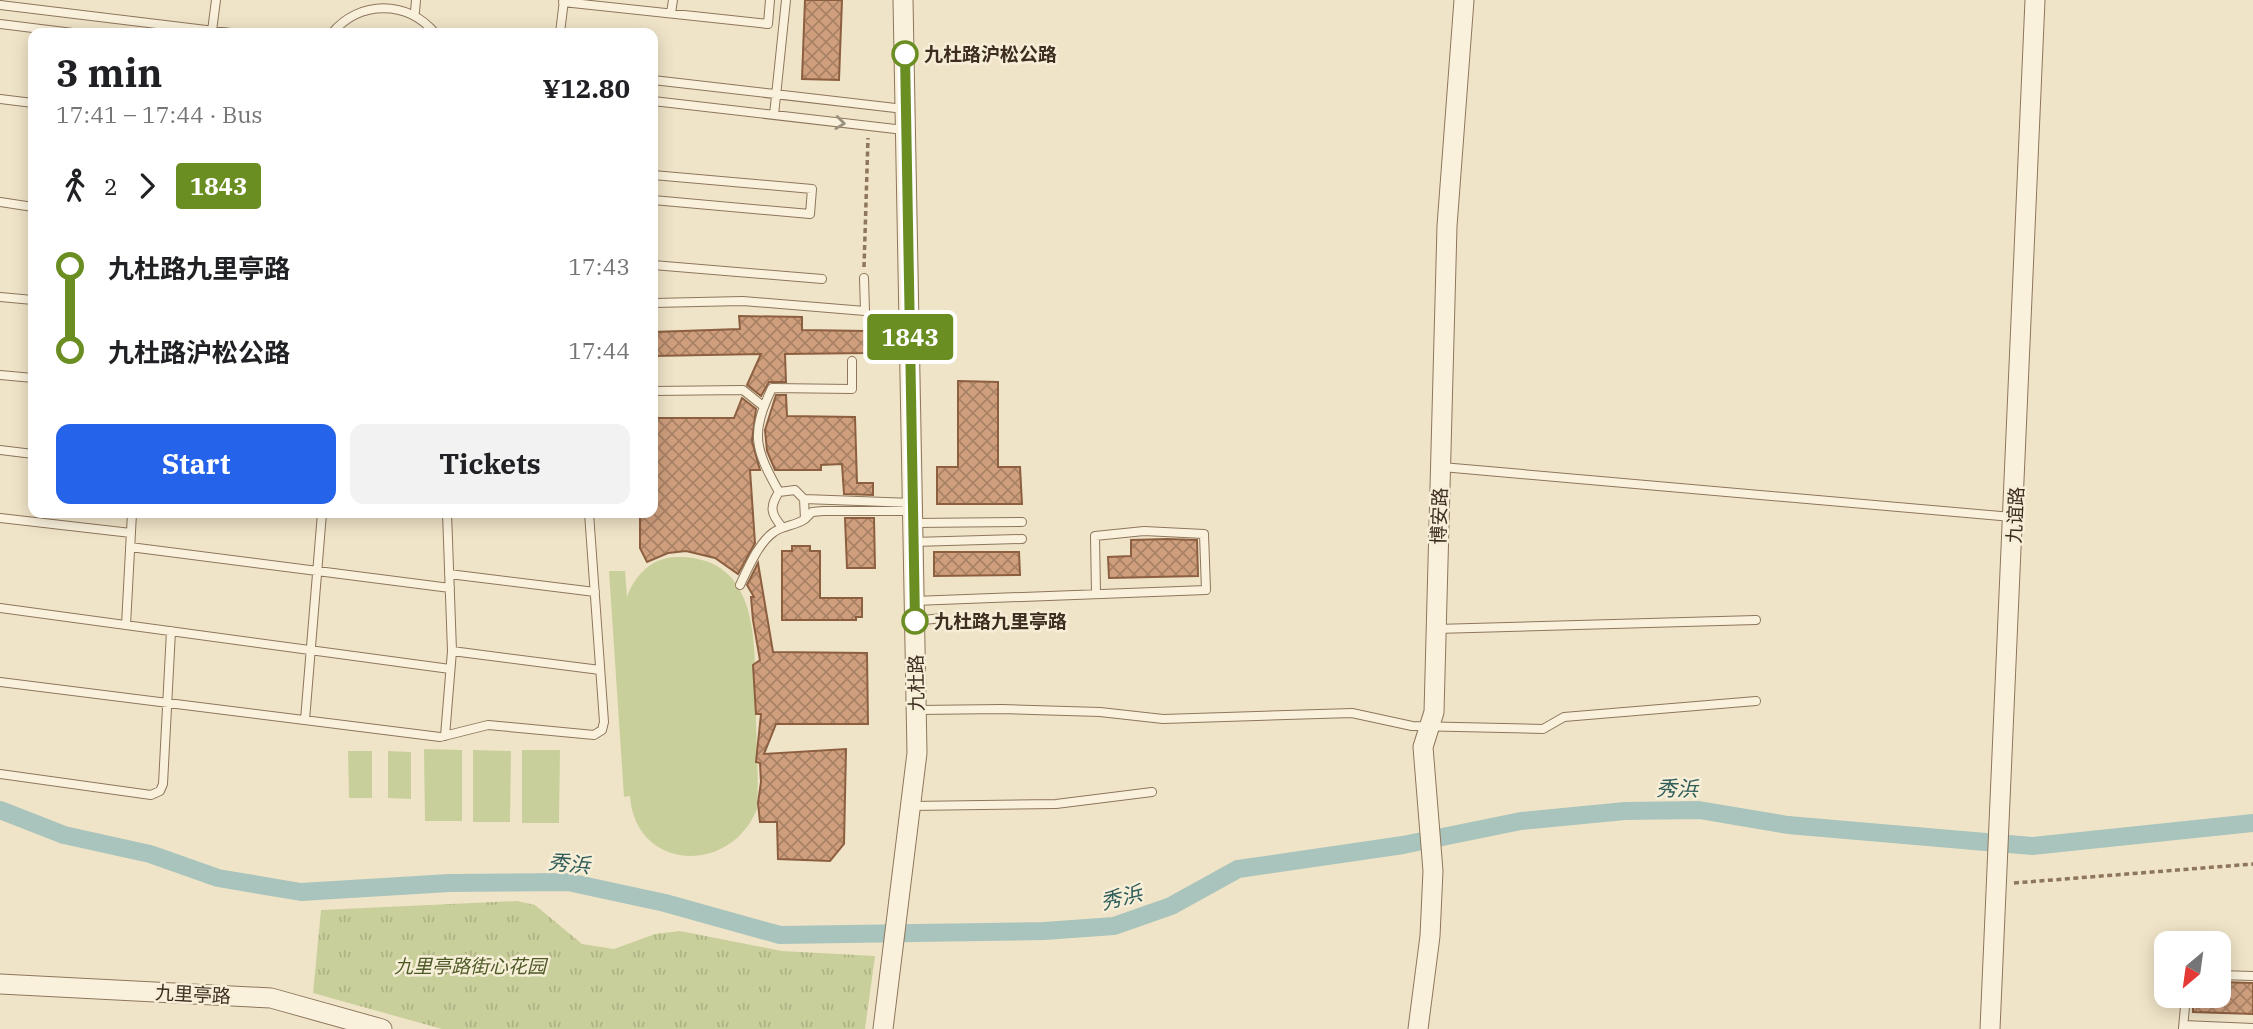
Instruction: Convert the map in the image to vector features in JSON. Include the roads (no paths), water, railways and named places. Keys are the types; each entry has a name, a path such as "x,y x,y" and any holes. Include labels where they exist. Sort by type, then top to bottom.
{"street":[{"name":"九杜路","path":"883,1029 917,753 903,0"},
{"name":"博安路","path":"1418,1029 1430,936 1433,871 1423,747 1433,712 1447,226 1464,0"},
{"name":"九谊路","path":"1990,1029 2015,517 2035,0"},
{"name":"九里亭路","path":"0,984 271,998 382,1029"}],"lane":[{"path":"212,28 216,0"},
{"path":"415,12 416,0"},
{"path":"671,13 673,0"},
{"path":"560,28 563,1 768,24 771,0"},
{"path":"774,115 786,0"},
{"path":"336,28 342,19 358,8 377,1 397,4 415,12 430,28"},
{"path":"0,5 188,28"},
{"path":"0,24 32,28"},
{"path":"658,81 906,109"},
{"path":"0,99 28,102"},
{"path":"658,103 906,131"},
{"path":"658,175 812,189 810,214 658,200"},
{"path":"0,202 28,206"},
{"path":"658,265 821,279"},
{"path":"658,303 743,301 864,311 864,278"},
{"path":"0,297 28,300"},
{"path":"779,492 759,457 757,417 772,388 852,389 852,362"},
{"path":"0,375 28,378"},
{"path":"658,391 743,390 763,406"},
{"path":"0,450 28,453"},
{"path":"1440,467 2015,517"},
{"path":"779,492 795,490 804,499 1022,539"},
{"path":"779,492 772,503 772,515 782,527"},
{"path":"804,499 805,519"},
{"path":"740,584 772,533 782,527 794,527 812,512 913,520 1022,522"},
{"path":"0,518 131,533"},
{"path":"126,625 132,518"},
{"path":"305,720 322,518"},
{"path":"445,518 452,651 445,736"},
{"path":"0,682 445,736 488,726 594,735 602,730 604,722 589,518"},
{"path":"914,611 1096,594 1206,590 1204,534 1144,531 1095,536 1096,594"},
{"path":"130,547 450,588"},
{"path":"449,573 595,592"},
{"path":"0,608 450,669"},
{"path":"914,611 942,618"},
{"path":"1436,629 1756,620"},
{"path":"0,774 151,794 160,791 171,631"},
{"path":"452,651 600,670"},
{"path":"916,710 1002,709 1163,719 1352,713 1412,726 1543,729 1564,716 1756,701"},
{"path":"911,806 1056,804 1152,792"},
{"path":"2231,975 2253,975"},
{"path":"2185,1008 2183,1027 2253,1028"}],"waterway":[{"name":"秀浜","path":"0,810 64,835 150,854 218,878 301,892 449,883 568,882 665,903 780,935 1044,931 1114,926 1171,906 1238,869 1403,845 1521,821 1625,811 1699,810 1788,825 2032,846 2253,823"}],"place":[{"name":"九杜路沪松公路","path":"905,54"},
{"name":"九杜路九里亭路","path":"915,621"}],"park label":[{"name":"九里亭路街心花园","path":"470,966"}]}
